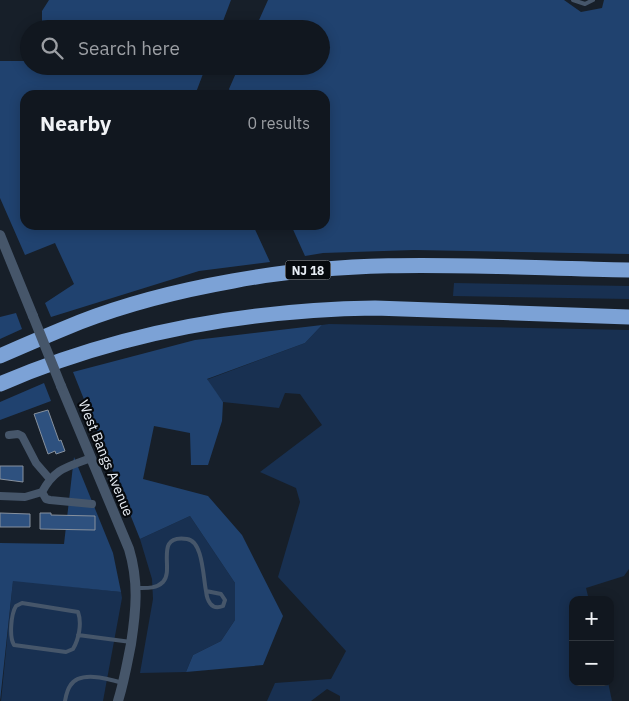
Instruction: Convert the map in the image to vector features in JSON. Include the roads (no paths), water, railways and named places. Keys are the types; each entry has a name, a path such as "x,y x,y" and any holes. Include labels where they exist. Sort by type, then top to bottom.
{"highway":[{"name":"NJ 18","path":"0,356 81,322 136,304 199,287 270,275 344,267 394,265 629,270"},
{"path":"0,384 91,350 142,336 205,322 266,313 375,308 629,317"}],"street":[{"name":"West Bangs Avenue","path":"1,241 134,567 136,612 124,683 118,701"},
{"path":"9,436 18,434 22,436 36,462 49,478"},
{"path":"0,496 24,497 42,492 49,478 61,469 91,458"},
{"path":"42,492 50,500 92,504"}],"lane":[{"path":"573,0 585,4 593,0"},
{"path":"136,588 155,586 162,582 167,574 167,547 174,541 184,538 193,541 199,549 208,602 216,608 222,606 225,600 221,594 206,590"},
{"path":"22,603 78,612 80,618 78,635 74,647 66,652 17,646 12,642 11,638 14,609 22,603"},
{"path":"78,635 131,642"},
{"path":"65,701 70,685 84,677 124,683"}]}
